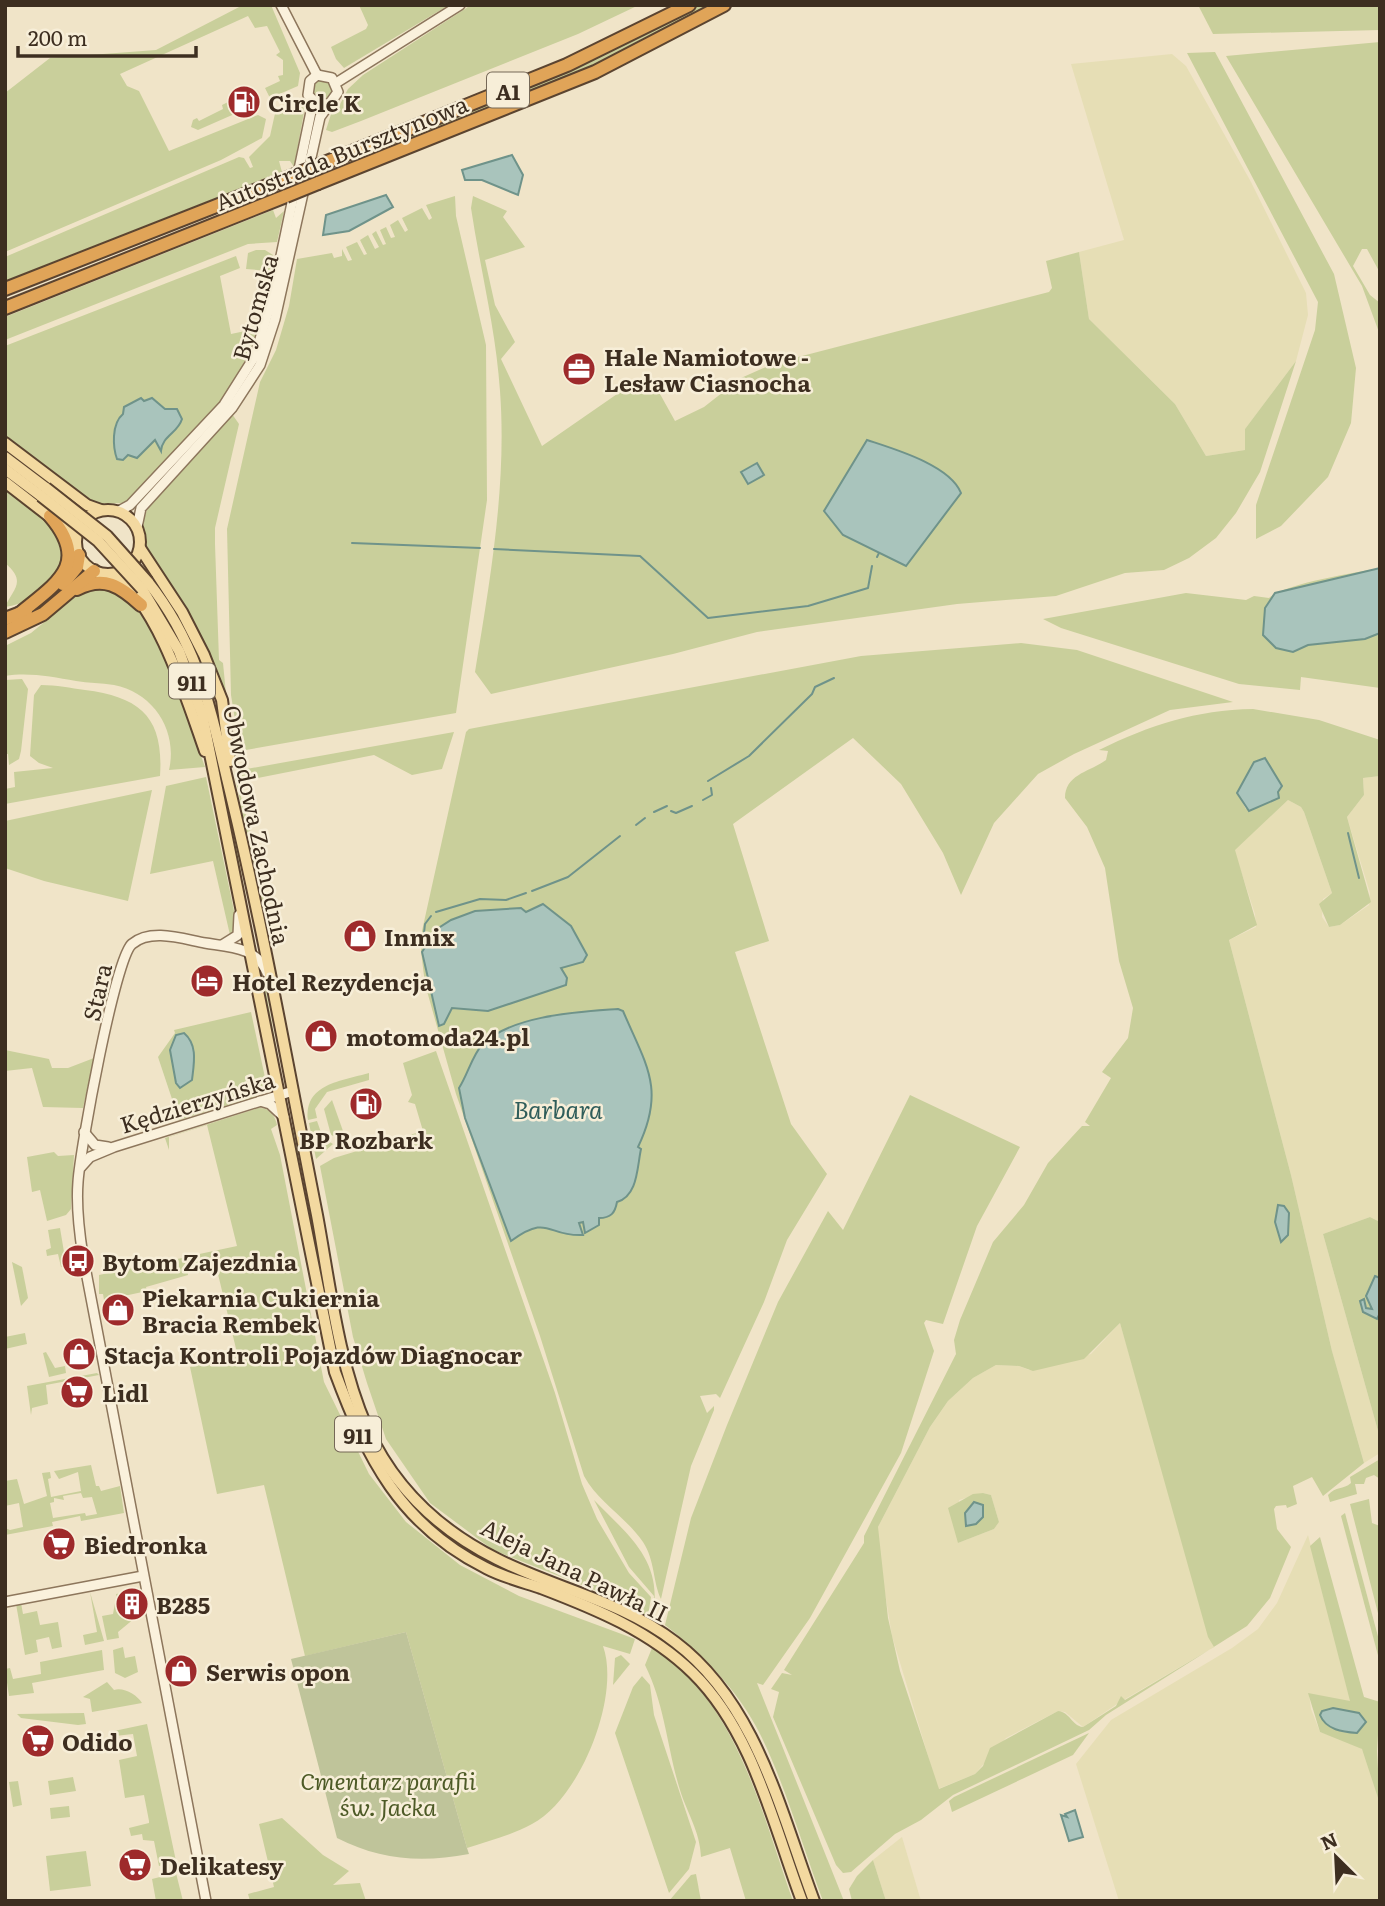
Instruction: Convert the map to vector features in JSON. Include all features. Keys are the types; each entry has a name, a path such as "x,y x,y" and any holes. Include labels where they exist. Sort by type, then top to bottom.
{"highway":[{"name":"Autostrada Bursztynowa","path":"5,289 567,65 689,5"},
{"name":"Autostrada Bursztynowa","path":"5,308 595,72 724,5"},
{"path":"19,614 48,591 66,568 67,541 50,516"},
{"path":"5,619 38,604 65,582 77,567 79,555"},
{"path":"5,632 33,621 94,571"},
{"path":"67,594 92,583 104,582 121,588 141,605"}],"main road":[{"path":"5,443 88,505 119,511 137,527 140,548 192,630 222,699 240,832"},
{"name":"Obwodowa Zachodnia","path":"5,457 43,492"},
{"name":"Obwodowa Zachodnia","path":"5,469 107,537 145,586 172,615 199,670 212,708 272,988"},
{"path":"5,482 76,537"},
{"path":"104,510 88,517 76,537 79,555 94,571 112,574 126,584 141,605 177,673 216,784"},
{"path":"112,574 130,565 140,548"},
{"name":"Obwodowa Zachodnia","path":"145,586 194,686 251,952"},
{"name":"Aleja Jana Pawła II","path":"251,952 335,1372 358,1434 387,1486 436,1538 486,1569 635,1622"},
{"name":"Aleja Jana Pawła II","path":"272,988 347,1369 367,1428 395,1478 419,1507 498,1559 635,1622 672,1647 730,1701 753,1737 814,1901"},
{"name":"Aleja Jana Pawła II","path":"672,1647 708,1691 743,1742 802,1901"}],"street":[{"path":"281,5 317,75"},
{"path":"336,83 460,5"},
{"path":"317,75 327,75 336,83 338,92 329,104 313,102 307,90 310,81 317,75"},
{"name":"Bytomska","path":"119,511 130,505 224,405 256,356 274,289 313,102"},
{"name":"Bytomska","path":"137,527 141,508 232,408 260,365 275,319 320,117 329,104"},
{"path":"221,945 238,935 239,898"},
{"name":"Stara","path":"206,1901 80,1236 79,1172 85,1132 125,951 140,939 153,936 251,952"},
{"path":"251,952 262,962 272,988"},
{"name":"Kędzierzyńska","path":"79,1172 90,1157 114,1147 293,1091"},
{"path":"260,1101 270,1104 284,1117"},
{"name":"Kędzierzyńska","path":"85,1132 95,1145 114,1147"},
{"path":"5,1602 143,1576"}],"shaded area":[{"path":"1172,54 1186,66 1251,182 1306,293 1308,315 1296,361 1245,429 1245,450 1206,456 1175,404 1089,319 1079,252 1124,240 1071,64"},
{"path":"1380,776 1380,1222 1370,1217 1323,1234 1380,1438 1380,1453 1364,1463 1332,1351 1291,1175 1229,940 1256,927 1255,914 1234,850 1288,800 1301,807 1304,812 1332,893 1323,899 1322,917 1329,927 1340,925 1369,905 1370,893 1347,817 1364,795 1363,778"},
{"path":"1120,1323 1214,1647 1083,1727 1065,1712 1058,1711 1006,1738 975,1774 938,1789 892,1636 877,1544 878,1527 930,1427 948,1401 973,1378 996,1365 1019,1366 1029,1370 1091,1354","holes":["983,1493 991,1495 999,1522 994,1529 958,1543 959,1500"]},
{"path":"1308,1535 1351,1702 1309,1694 1311,1709 1320,1732 1358,1745 1366,1754 1380,1804 1380,1901 1119,1901 1076,1764 1111,1720 1232,1648 1258,1629 1277,1603"},
{"path":"902,1837 921,1901 886,1901 873,1860"}],"green space":[{"path":"243,5 271,5 300,73 298,86 270,98 265,88 280,81 278,76 283,75 283,60 276,55 280,52 267,26 255,28 248,16 120,74 127,86 139,91 169,151 258,115 266,119 262,138 221,160 5,252 5,93 50,58 156,50"},
{"path":"359,5 449,5 344,68 331,47 366,29 368,25"},
{"path":"471,5 639,5 578,34 361,121 332,132 326,130 332,111 338,108 348,89 363,75"},
{"path":"697,5 716,5 591,69 589,67 354,163 352,157 664,23"},
{"path":"1198,5 1380,5 1380,30 1213,34"},
{"path":"1380,42 1380,281 1379,271 1367,249 1362,249 1353,266 1370,295 1380,303 1380,335 1362,286 1226,56"},
{"path":"1215,52 1334,274 1356,368 1351,423 1328,477 1281,526 1256,539 1256,505 1315,330 1318,302 1187,53"},
{"path":"318,80 326,80 332,90 326,100 318,100 312,94 312,86"},
{"path":"228,102 231,112 238,109 239,112 198,130 191,127 193,120 197,118 199,121 223,109 222,105"},
{"path":"291,104 305,107 294,167 290,161 279,161 282,172 5,281 5,257 239,157 244,158 250,168 253,167 249,157 270,136 276,109"},
{"path":"455,196 456,216 486,345 487,500 456,713 240,751 231,695 227,529 260,382 276,350 289,306 297,259 332,253 334,258 342,256 342,249 348,261 352,260 346,247 357,242 364,255 367,254 360,240 368,235 375,249 379,247 372,234 376,231 383,245 386,244 380,230 386,227 391,238 395,237 390,225 398,220 405,232 408,230 402,218 422,208 429,220 432,218 426,205"},
{"path":"473,196 507,211 503,217 525,247 485,260 495,305 515,342 501,359 542,446 633,383 655,385 675,421 704,407 741,378 775,363 1049,292 1052,288 1046,261 1079,252 1089,319 1175,404 1206,456 1245,450 1245,429 1296,361 1260,472 1236,513 1216,538 1189,558 1164,570 1125,573 1056,596 957,604 757,632 673,654 491,694 475,672 496,532 502,426 498,368 471,208"},
{"path":"273,210 276,218 284,211 277,242 248,244 5,340 5,317"},
{"path":"265,250 273,255 271,271 246,269 248,253"},
{"path":"236,256 240,268 220,276 231,334 260,328 244,363 243,374 199,429 125,503 93,504 5,437 5,346"},
{"path":"232,414 239,424 215,528 219,660 223,663 228,714 198,631 184,605 150,559 145,547 143,528 150,506"},
{"path":"5,488 44,518 61,542 64,555 60,569 38,593 29,600 5,607 17,581 5,563"},
{"path":"1380,568 1380,688 1301,677 1300,690 1239,684 1061,628 1043,619 1186,593 1246,600 1254,596 1269,598 1305,583"},
{"path":"109,586 137,608 164,653 205,767 169,770 170,741 160,716 141,696 128,689 40,675 5,676 5,646 31,633 86,588"},
{"path":"1021,643 1077,650 1233,702 1170,710 1074,754 1038,774 994,823 961,895 943,853 901,784 853,738 733,824 769,941 735,952 791,1124 827,1174 787,1240 764,1302 720,1398 716,1394 700,1396 707,1413 714,1406 714,1410 691,1466 661,1599 650,1556 643,1542 597,1494 584,1476 540,1336 456,1094 425,984 421,951 422,931 466,732 469,729 861,656"},
{"path":"22,679 28,689 21,751 19,759 9,765 8,754 5,754 5,680"},
{"path":"41,685 104,693 134,705 153,725 158,739 160,776 5,804 5,789 15,787 14,772 53,768 30,756 34,695"},
{"path":"1253,709 1319,720 1380,740 1380,776 1363,778 1364,795 1347,817 1371,902 1340,925 1329,927 1319,904 1332,893 1304,812 1301,807 1288,800 1235,850 1257,925 1229,940 1291,1175 1332,1351 1364,1463 1323,1496 1312,1477 1293,1486 1297,1504 1287,1508 1286,1505 1276,1506 1274,1509 1277,1529 1291,1547 1270,1598 1247,1626 1214,1647 1208,1637 1120,1323 1084,1359 1033,1371 1019,1366 996,1365 973,1378 948,1401 930,1427 878,1527 888,1618 900,1671 939,1789 975,1774 983,1766 990,1748 1058,1711 1083,1727 1116,1706 1121,1696 1125,1700 1209,1650 1106,1715 1089,1730 953,1795 921,1820 895,1834 851,1872 843,1873 836,1865 773,1717 779,1692 771,1689 782,1673 792,1675 784,1670 864,1543 864,1536 956,1354 954,1340 960,1320 993,1242 1024,1205 1048,1163 1082,1126 1090,1126 1085,1122 1111,1078 1102,1072 1128,1038 1133,1008 1119,961 1105,868 1087,827 1065,798 1066,790 1074,779 1106,760 1108,751 1099,750 1174,720","holes":["1264,758 1278,780 1279,789 1259,807 1246,809 1237,793 1254,762"]},
{"path":"454,732 442,769 412,775 374,755 243,781 241,770"},
{"path":"234,771 260,867 271,958"},
{"path":"223,773 255,948 219,774"},
{"path":"206,777 237,925 230,935 213,861 150,874 166,786"},
{"path":"152,790 128,901 44,881 5,868 5,821"},
{"path":"258,967 262,969 283,1084 281,1082"},
{"path":"251,1012 267,1087 255,1097 179,1120 158,1057 175,1033 174,1030"},
{"path":"5,1050 49,1059 52,1068 68,1068 94,1058 83,1108 43,1107 32,1068 5,1071"},
{"path":"436,1051 555,1393 582,1484 597,1519 629,1573 651,1597 648,1616 605,1594 493,1550 430,1503 386,1439 353,1337 320,1166 334,1158 423,1131 415,1104 408,1102 412,1095 403,1063"},
{"path":"369,1073 369,1080 327,1092 315,1109 317,1118 308,1120 308,1108 318,1091 336,1082"},
{"path":"910,1095 1020,1147 977,1226 943,1324 926,1320 924,1323 934,1351 901,1453 810,1618 763,1685 757,1683 844,1901 823,1901 778,1774 751,1718 718,1674 665,1625 691,1518 778,1302 828,1211 843,1230"},
{"path":"332,1100 343,1131 336,1137 331,1135 324,1109"},
{"path":"258,1108 271,1112 277,1125 271,1129 280,1155 324,1382 369,1474 406,1522 460,1565 519,1596 635,1639 630,1654 603,1646 607,1667 601,1718 580,1770 566,1793 550,1811 532,1824 467,1848 406,1632 305,1656 264,1485 217,1494 190,1367 238,1357 217,1270 195,1273 190,1256 237,1246 207,1125 169,1137 169,1150 165,1138"},
{"path":"317,1121 323,1138 333,1144 316,1159 309,1123"},
{"path":"293,1127 353,1407 337,1356"},
{"path":"54,1152 58,1156 74,1155 71,1209 66,1215 47,1221 40,1190 32,1192 27,1157"},
{"path":"1370,1217 1380,1222 1380,1278 1375,1276 1367,1292 1372,1309 1366,1309 1360,1300 1361,1308 1379,1320 1380,1438 1323,1234"},
{"path":"60,1228 64,1252 76,1250 79,1266 76,1269 61,1267 58,1254 47,1256 46,1250 51,1248 48,1230"},
{"path":"187,1257 188,1275 146,1287 147,1291 110,1299 104,1300 103,1294 99,1294 99,1275"},
{"path":"12,1262 22,1267 28,1298 21,1306"},
{"path":"25,1333 27,1344 5,1349 5,1337"},
{"path":"46,1352 55,1368 65,1366 66,1373 49,1377 43,1353"},
{"path":"97,1373 99,1375 46,1385 48,1404 32,1408 31,1415 27,1386"},
{"path":"1380,1459 1380,1479 1374,1475 1366,1478 1364,1484 1355,1484 1357,1494 1330,1502 1328,1495 1331,1492 1351,1483 1350,1477"},
{"path":"91,1465 96,1486 99,1486 101,1491 120,1486 124,1513 81,1521 80,1516 52,1522 53,1526 5,1535 5,1528 10,1530 23,1527 19,1503 5,1506 5,1481 17,1479 24,1504 47,1496 42,1473 50,1472 51,1478 48,1479 51,1497 81,1491 78,1472 59,1479 54,1471","holes":["81,1493 83,1498 92,1497 97,1514 53,1518 50,1503 54,1502 54,1498 64,1500 63,1496"]},
{"path":"973,1494 991,1495 999,1522 994,1529 958,1543 948,1508"},
{"path":"1369,1499 1372,1523 1380,1526 1380,1621 1350,1504"},
{"path":"594,1500 631,1538 649,1566 655,1598 652,1618 654,1596 629,1567"},
{"path":"1345,1513 1380,1644 1380,1663 1341,1516"},
{"path":"1320,1537 1364,1697 1380,1702 1377,1751 1380,1804 1362,1749 1320,1732 1308,1693 1350,1701 1310,1546","holes":["1333,1708 1359,1713 1357,1733 1342,1732 1328,1726"]},
{"path":"90,1592 104,1641 85,1645 83,1635 97,1632"},
{"path":"129,1592 131,1600 140,1599 142,1605 137,1606 135,1618 118,1632 119,1638 107,1640 102,1616 113,1614 115,1603 129,1600 117,1598 116,1594"},
{"path":"21,1603 23,1614 37,1611 40,1625 58,1622 62,1647 52,1649 49,1637 36,1640 38,1652 25,1655 16,1604"},
{"name":"Cmentarz parafii św. Jacka","path":"406,1632 469,1854 401,1858 369,1851 337,1838 291,1659"},
{"path":"123,1647 125,1658 135,1656 138,1672 125,1678 115,1673 113,1650"},
{"path":"652,1648 681,1670 706,1697 726,1728 757,1797 793,1901 746,1901 730,1848 701,1857 696,1830 676,1774 657,1696 645,1665"},
{"path":"102,1650 104,1670 32,1683 34,1693 9,1696 5,1669 10,1668 13,1679 41,1674 40,1662"},
{"path":"621,1655 630,1664 613,1685 615,1658"},
{"path":"642,1676 650,1685 654,1715 696,1842 689,1869 669,1893 615,1733 633,1687"},
{"path":"107,1682 114,1690 130,1692 142,1703 92,1712 90,1699 83,1697"},
{"path":"84,1713 86,1724 78,1725 21,1718 17,1714"},
{"path":"147,1724 176,1861 159,1866 154,1841 143,1840 142,1834 131,1836 129,1828 149,1823 144,1795 125,1798 119,1760 137,1756 133,1734 115,1736 114,1731"},
{"path":"1089,1733 1073,1755 952,1812 949,1801 954,1797"},
{"path":"73,1777 76,1791 50,1795 48,1781"},
{"path":"18,1781 22,1805 13,1807 9,1782"},
{"path":"69,1806 70,1817 51,1819 50,1808"},
{"path":"282,1818 323,1855 349,1871 333,1885 360,1883 366,1901 250,1901 248,1894 274,1887 259,1824"},
{"path":"86,1851 91,1886 50,1891 46,1856"},
{"path":"873,1860 886,1901 852,1901 849,1889 857,1876"},
{"path":"176,1873 183,1901 156,1901 152,1879"},
{"path":"696,1874 701,1901 669,1901 691,1875"}],"water":[{"path":"512,155 523,175 518,195 482,180 465,180 462,170"},
{"path":"386,195 393,207 349,231 323,235 326,215"},
{"path":"141,398 144,401 152,398 165,409 177,409 182,419 164,442 161,451 155,440 137,458 128,455 123,460 117,459 114,443 116,424 124,407"},
{"path":"867,440 934,466 955,483 961,493 906,566 843,535 824,511"},
{"path":"757,463 764,475 748,484 741,472"},
{"path":"1380,568 1380,633 1365,639 1308,645 1293,652 1276,648 1263,635 1265,608 1275,593"},
{"path":"1265,758 1282,786 1278,792 1279,798 1249,811 1237,793 1254,762"},
{"path":"543,904 571,926 587,955 583,962 561,968 567,978 566,985 488,1011 452,1008 444,1024 439,1026 422,952 437,929 451,920 475,911 521,908 526,912"},
{"name":"Barbara","path":"618,1009 623,1011 639,1047 650,1078 652,1093 651,1109 638,1147 641,1149 633,1187 624,1199 617,1202 612,1214 599,1218 599,1225 585,1233 583,1222 579,1223 583,1235 571,1235 541,1227 511,1241 465,1118 459,1088 482,1045 510,1027 546,1017"},
{"path":"184,1033 191,1043 194,1061 192,1080 180,1088 176,1083 170,1050 176,1035"},
{"path":"1278,1205 1284,1206 1289,1213 1288,1235 1281,1242 1275,1222"},
{"path":"1375,1276 1380,1278 1380,1313 1377,1319 1363,1312 1360,1301 1364,1299 1366,1308 1372,1309 1366,1296"},
{"path":"974,1502 983,1505 983,1517 976,1524 966,1526 965,1513"},
{"path":"1333,1708 1359,1713 1366,1722 1357,1733 1336,1729 1326,1724 1320,1715 1322,1711"},
{"path":"1075,1810 1083,1837 1069,1841 1061,1815 1067,1817 1065,1814"}],"waterway":[{"path":"352,543 480,548"},
{"path":"494,549 640,556 708,618 808,606 868,588 872,566"},
{"path":"877,557 879,553"},
{"path":"708,781 749,756 812,694 815,687 834,678"},
{"path":"703,800 712,795 711,788"},
{"path":"654,812 667,806"},
{"path":"671,811 676,813 692,806"},
{"path":"636,825 645,818"},
{"path":"1348,833 1359,878"},
{"path":"532,891 568,877 620,836"},
{"path":"436,912 480,899 506,900 526,893"},
{"path":"423,942 425,924 431,916"}],"place":[{"name":"Circle K","path":"244,102"},
{"name":"Hale Namiotowe - Lesław Ciasnocha","path":"579,369"},
{"name":"Inmix","path":"360,936"},
{"name":"Hotel Rezydencja","path":"207,981"},
{"name":"motomoda24.pl","path":"321,1036"},
{"name":"BP Rozbark","path":"366,1104"},
{"name":"Bytom Zajezdnia","path":"78,1261"},
{"name":"Piekarnia Cukiernia Bracia Rembek","path":"118,1310"},
{"name":"Stacja Kontroli Pojazdów Diagnocar","path":"79,1354"},
{"name":"Lidl","path":"77,1392"},
{"name":"Biedronka","path":"59,1544"},
{"name":"B285","path":"132,1604"},
{"name":"Serwis opon","path":"181,1671"},
{"name":"Odido","path":"38,1741"},
{"name":"Delikatesy","path":"135,1865"}]}
